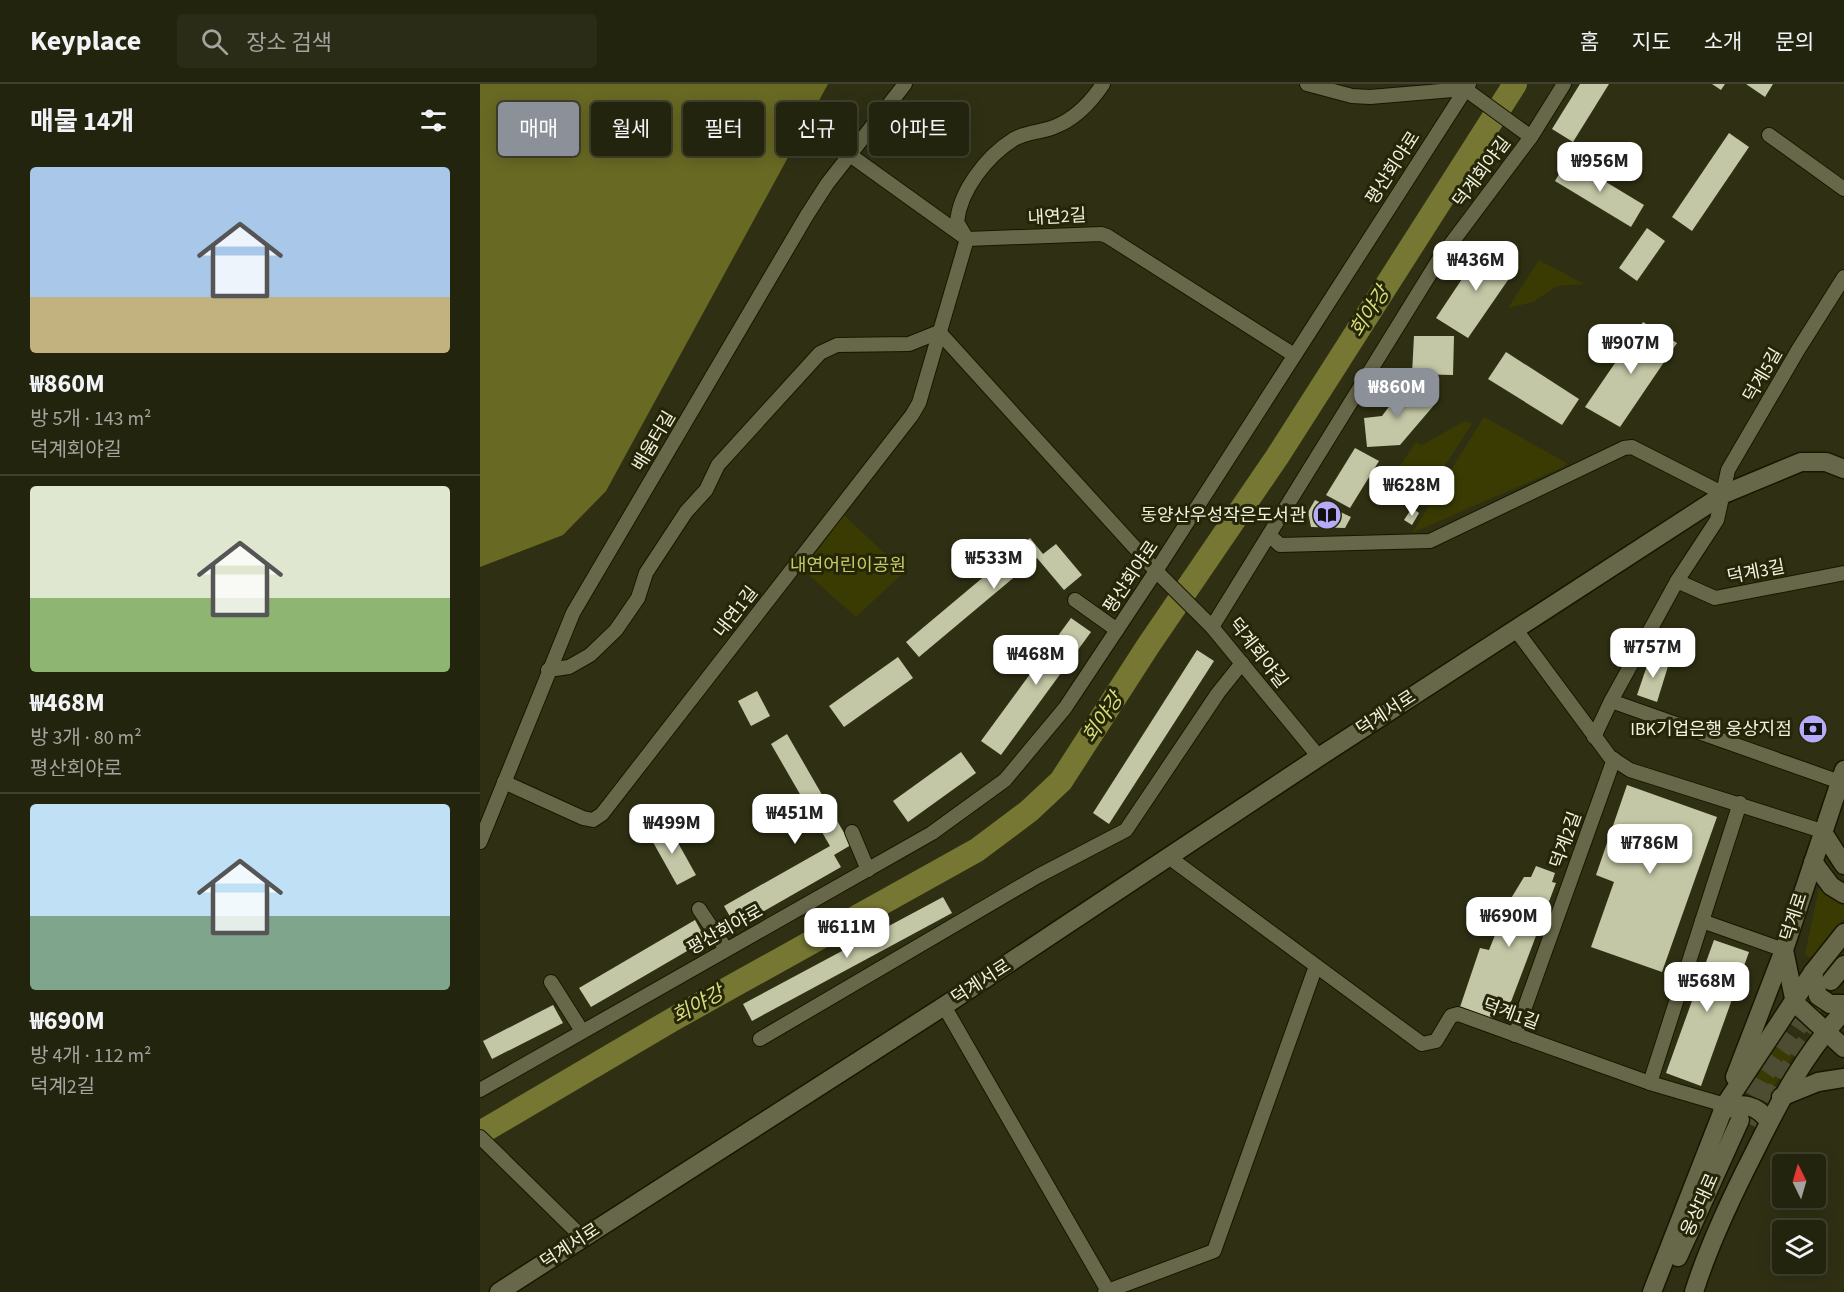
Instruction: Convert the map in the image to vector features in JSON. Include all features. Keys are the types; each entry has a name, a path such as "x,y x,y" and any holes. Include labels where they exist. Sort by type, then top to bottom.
{"street":[{"name":"배움터길","path":"857,146 905,84"},
{"path":"967,239 957,222 958,208 965,192 986,166 1015,139 1055,127 1077,113 1103,84"},
{"path":"1307,84 1352,96 1370,97 1467,87 1477,98 1514,122 1531,137"},
{"name":"덕계회야길","path":"1319,757 1212,627 1438,261 1531,137 1564,84"},
{"name":"평산회야로","path":"480,1090 932,834 1005,780 1065,708 1117,630 1467,87"},
{"path":"1769,135 1844,189"},
{"name":"배움터길","path":"480,842 573,613 807,215 849,156"},
{"path":"851,156 967,239"},
{"name":"내연2길","path":"967,239 1101,234 1107,236 1294,355"},
{"name":"내연1길","path":"504,782 583,818 593,820 602,814 912,415 919,403 967,239"},
{"name":"덕계5길","path":"1724,494 1728,470 1798,350 1844,277"},
{"path":"548,670 569,667 590,655 616,630 638,598 646,573 686,512 706,490 718,465 820,353 837,345 909,344 939,332 1156,571 1212,627"},
{"path":"1269,535 1280,545 1430,541 1624,448 1632,447 1724,494 1717,520 1677,581 1611,701 1594,737"},
{"name":"덕계서로","path":"499,1292 944,1006 1319,757 1724,494 1801,462 1826,462 1844,469"},
{"name":"덕계3길","path":"1677,581 1715,598 1844,573"},
{"path":"1075,600 1117,630"},
{"path":"1515,630 1594,737 1614,759 1630,770 1740,803 1822,831 1844,865"},
{"path":"760,1040 1038,876 1126,830 1218,693 1242,663"},
{"path":"1611,701 1842,776"},
{"name":"덕계2길","path":"1515,1035 1614,759"},
{"name":"덕계로","path":"1795,1003 1784,950 1842,776"},
{"path":"1650,1083 1740,803"},
{"path":"852,832 868,870"},
{"name":"덕계1길","path":"1170,858 1422,1044 1436,1041 1451,1016 1458,1014 1723,1109"},
{"path":"1813,862 1830,886 1844,894"},
{"path":"699,909 726,950"},
{"path":"1652,1292 1784,950 1702,921"},
{"path":"1723,1109 1795,1003 1813,972 1844,933"},
{"path":"1831,981 1844,965"},
{"path":"1107,1291 1214,1251 1316,966"},
{"path":"1813,972 1818,996 1830,1004 1844,1004"},
{"path":"551,982 582,1031"},
{"path":"1795,1003 1844,1048"},
{"name":"덕계서로","path":"944,1006 1107,1291"},
{"path":"1754,1123 1781,1097 1826,1030 1844,1011"},
{"path":"1781,1097 1818,1082 1844,1078"},
{"path":"1694,1292 1754,1123 1763,1113 1751,1106 1733,1106 1723,1109"},
{"name":"웅상대로","path":"1665,1292 1707,1188 1754,1123"},
{"name":"웅상대로","path":"1680,1292 1754,1123"},
{"path":"480,1137 582,1237"}],"green space":[{"path":"1539,260 1584,284 1557,286 1533,302 1508,308"},
{"path":"1484,417 1567,463 1563,467 1412,533"},
{"path":"1465,421 1472,424 1427,493 1395,473 1416,442 1422,445"},
{"name":"내연어린이공원","path":"844,515 904,572 856,617 803,570"},
{"path":"1820,883 1844,900 1844,918 1813,956 1808,957 1805,954"},
{"path":"1778,1037 1797,1049 1764,1103 1759,1098 1743,1091"}],"shaded area":[{"path":"480,84 828,84 818,102 776,102 776,156 789,156 606,491 563,535 480,567"}],"building":[{"path":"1580,84 1609,84 1573,142 1552,129"},
{"path":"1712,84 1725,84 1721,90"},
{"path":"1746,84 1773,84 1765,97"},
{"path":"1729,133 1749,147 1692,231 1672,217"},
{"path":"1568,159 1644,205 1631,227 1555,181"},
{"path":"1647,228 1665,241 1637,281 1619,268"},
{"path":"1484,246 1517,267 1468,338 1436,318"},
{"path":"1643,322 1677,343 1620,427 1585,407"},
{"path":"1414,336 1454,336 1453,375 1412,374"},
{"path":"1506,352 1579,399 1562,425 1488,379"},
{"path":"1405,385 1435,404 1400,445 1367,447 1364,418 1382,416"},
{"path":"1355,448 1379,461 1350,508 1326,495"},
{"name":"동양산우성작은도서관","path":"1315,500 1351,517 1345,528 1311,527 1308,512"},
{"path":"1412,508 1419,513 1412,525 1404,520"},
{"path":"1030,538 1043,554 1056,544 1082,575 1064,590 1037,558 919,657 906,642"},
{"path":"1071,618 1091,632 1001,755 981,741"},
{"path":"1197,650 1214,661 1109,824 1093,813"},
{"path":"898,657 913,678 844,727 829,706"},
{"path":"1650,657 1669,663 1657,702 1637,695"},
{"path":"757,691 770,716 751,726 738,701"},
{"path":"787,734 851,845 834,855 841,867 736,927 724,906 830,846 771,744"},
{"path":"961,752 976,773 908,822 893,801"},
{"path":"1627,785 1717,817 1662,972 1591,947 1614,882 1596,875"},
{"path":"668,825 696,875 677,885 649,835"},
{"path":"1536,866 1555,873 1552,882 1556,883 1506,1015 1497,1011 1493,1019 1460,1007 1480,948 1489,950 1507,905 1524,877 1531,877"},
{"path":"943,897 952,913 752,1021 743,1004"},
{"path":"695,920 706,940 591,1007 579,988"},
{"path":"1714,940 1749,952 1701,1086 1666,1073"},
{"path":"553,1005 563,1023 492,1059 483,1041"}],"waterway":[{"name":"회야강","path":"480,1133 677,1017 977,850 1029,811 1061,781 1148,646 1277,457 1515,84"}],"tunnel":[{"path":"1740,1120 1764,1076 1828,985"},
{"path":"1755,1127 1796,1057 1844,992"}],"place":[{"name":"동양산우성작은도서관","path":"1327,515"},
{"name":"IBK기업은행 웅상지점","path":"1813,729"}]}
